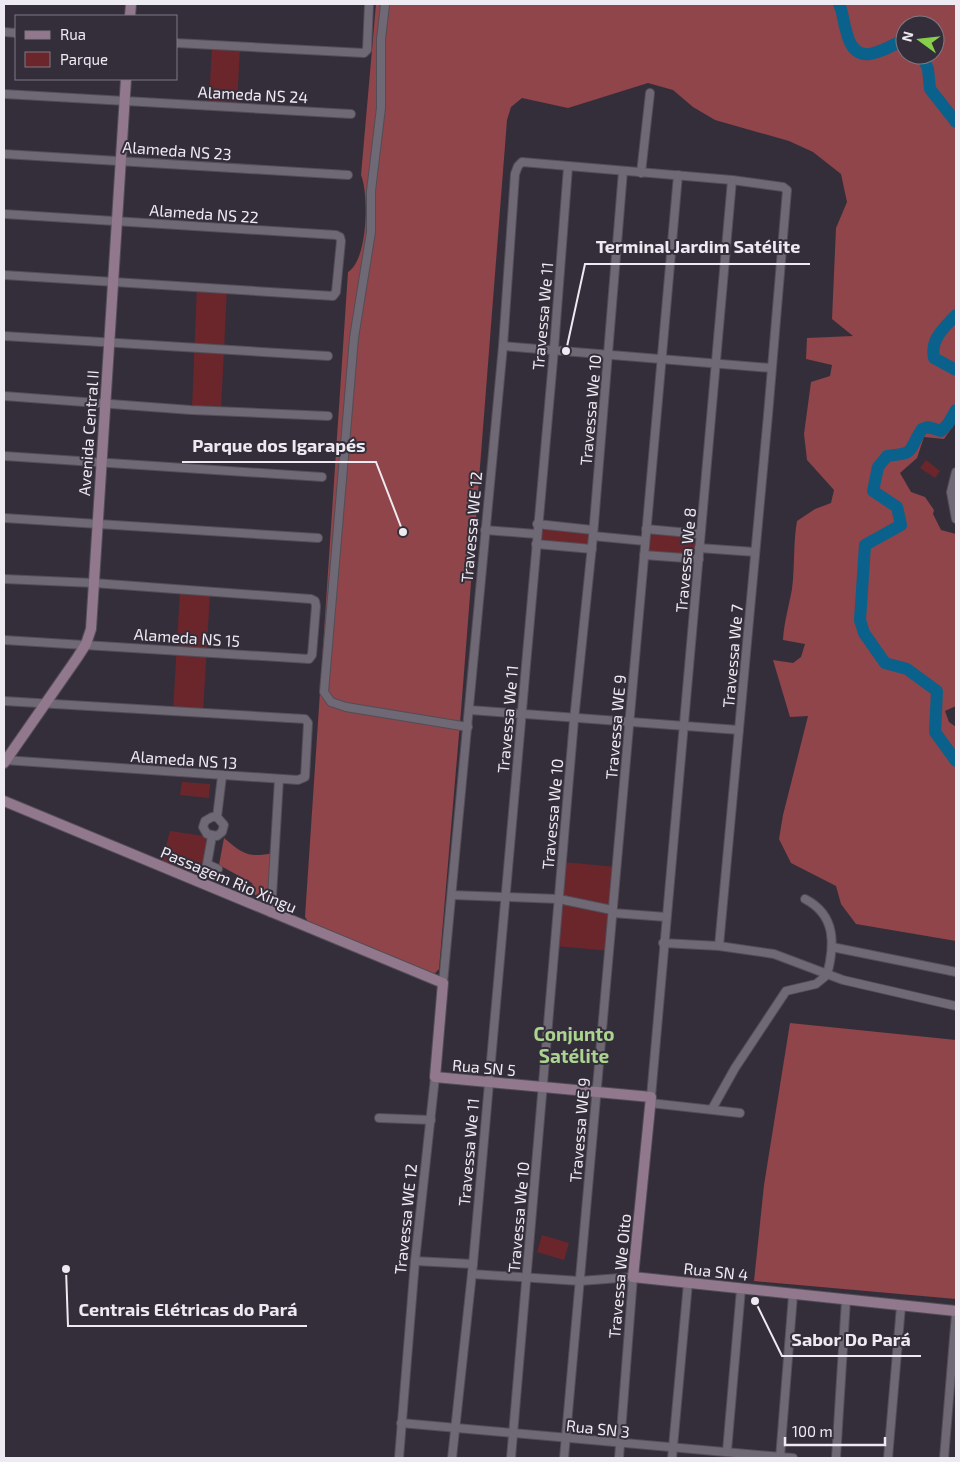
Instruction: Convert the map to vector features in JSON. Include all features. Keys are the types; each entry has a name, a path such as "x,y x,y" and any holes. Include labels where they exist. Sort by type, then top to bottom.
{"main road":[{"name":"Avenida Central II","path":"4,761 86,644 91,629 96,523 110,343 126,80"},
{"name":"Passagem Rio Xingu","path":"4,801 443,983"},
{"name":"Travessa WE 12","path":"435,1077 443,983"},
{"name":"Rua SN 5","path":"435,1077 596,1092 651,1100"},
{"name":"Travessa We Oito","path":"633,1277 651,1100"},
{"name":"Rua SN 4","path":"633,1277 956,1313"}],"street":[{"path":"178,43 361,54 367,50 369,4"},
{"path":"385,5 381,39 381,108 371,191 371,232 354,338 324,692 328,699 334,703 358,710 468,728"},
{"name":"Alameda NS 24","path":"4,94 351,114"},
{"path":"641,173 650,94"},
{"name":"Alameda NS 23","path":"4,154 348,176"},
{"path":"522,162 623,172 732,180 784,187 787,190 772,368 503,346 518,166 522,162"},
{"name":"Travessa We 11","path":"452,1458 472,1274 522,714 536,534 554,350 568,167"},
{"name":"Travessa We 10","path":"510,1458 574,720 592,549 623,172"},
{"name":"Travessa WE 9","path":"564,1458 678,175"},
{"name":"Travessa We 8","path":"663,943 685,727 700,534 732,180"},
{"name":"Alameda NS 22","path":"4,214 338,236 341,240 336,292 333,296 114,282"},
{"path":"4,275 114,282"},
{"path":"4,336 328,356"},
{"name":"Travessa WE 12","path":"470,710 503,346"},
{"name":"Travessa We 7","path":"719,946 772,368"},
{"path":"4,396 105,402 191,410 328,416"},
{"path":"4,456 322,477"},
{"path":"956,472 951,492 956,519"},
{"path":"4,518 318,538"},
{"path":"537,524 645,541"},
{"path":"646,529 700,534"},
{"path":"485,530 536,534"},
{"path":"536,544 592,549"},
{"path":"700,548 755,552"},
{"path":"644,555 698,559"},
{"path":"4,579 94,582"},
{"name":"Alameda NS 15","path":"4,640 309,660 312,655 315,601 94,582"},
{"path":"4,701 45,704"},
{"name":"Alameda NS 13","path":"4,761 298,780 305,776 307,720 45,704"},
{"path":"443,983 470,710 574,720 739,730"},
{"path":"216,818 222,776"},
{"path":"270,912 279,779"},
{"path":"209,818 216,818 224,825 226,830 212,836 207,834 204,827 205,821 209,818"},
{"path":"212,836 207,864 218,869"},
{"path":"452,895 559,899 612,912 666,917"},
{"path":"712,1108 734,1068 786,991 816,984 827,975 832,947 828,918 817,905 805,899"},
{"path":"740,1113 651,1100 663,943 719,946 774,954 799,962 827,975 956,1006"},
{"path":"832,947 956,972"},
{"name":"Travessa WE 12","path":"399,1458 415,1261 435,1077"},
{"path":"379,1118 431,1120"},
{"path":"415,1261 472,1264"},
{"name":"Rua SN 4","path":"472,1274 580,1281 633,1277"},
{"name":"Travessa We Oito","path":"619,1458 633,1277"},
{"path":"672,1458 688,1283"},
{"path":"727,1452 741,1289"},
{"path":"780,1457 793,1295"},
{"path":"836,1458 846,1300"},
{"path":"888,1458 901,1306"},
{"path":"944,1458 956,1313"},
{"name":"Rua SN 3","path":"401,1423 793,1458"}],"green space":[{"path":"212,46 240,47 237,105 209,102"},
{"path":"197,286 227,288 221,410 192,408"},
{"path":"926,460 940,471 935,478 920,468"},
{"path":"541,527 591,532 589,546 540,541"},
{"path":"649,533 696,537 695,555 647,551"},
{"path":"180,590 210,593 203,713 173,712"},
{"path":"182,782 210,784 209,798 180,795"},
{"path":"170,831 204,836 209,839 201,879 162,862"},
{"path":"563,862 617,867 610,951 556,946"},
{"path":"542,1235 569,1243 564,1260 537,1252"}],"shaded area":[{"path":"376,4 956,4 956,422 944,439 924,437 917,458 900,473 911,492 925,497 934,510 933,514 941,530 956,534 956,706 945,711 949,722 956,727 956,941 856,924 841,904 836,886 791,863 779,839 783,815 808,716 790,717 773,660 793,663 801,657 805,644 783,640 785,620 792,589 797,521 815,509 831,503 834,490 807,460 804,434 811,382 830,376 832,365 806,359 807,338 853,336 832,319 836,228 847,202 841,174 813,152 789,141 715,120 693,107 673,90 648,83 568,108 522,98 511,107 507,120 439,969 434,974 309,923 305,917 348,272 355,265 363,241 366,211 364,184 361,175"},
{"path":"224,838 236,848 252,855 273,853 268,900 255,895 252,883 219,865"},
{"path":"790,1023 956,1040 956,1299 754,1281 764,1185"}],"waterway":[{"path":"839,4 850,42 855,49 861,53 868,54 876,53 895,44"},
{"path":"926,65 930,89 956,122"},
{"path":"956,315 939,334 933,351 934,358 956,370"},
{"path":"956,410 948,424 941,431 928,427 922,429 910,450 903,454 887,456 878,467 873,491 897,507 901,525 865,545 860,620 864,633 885,663 907,669 937,691 935,732 956,761"}],"place":[{"name":"Terminal Jardim Satélite","path":"566,351"},
{"name":"Parque dos Igarapés","path":"403,532"},
{"name":"Centrais Elétricas do Pará","path":"66,1269"},
{"name":"Sabor Do Pará","path":"755,1301"}],"district":[{"name":"Conjunto Satélite","path":"574,1044"}]}
